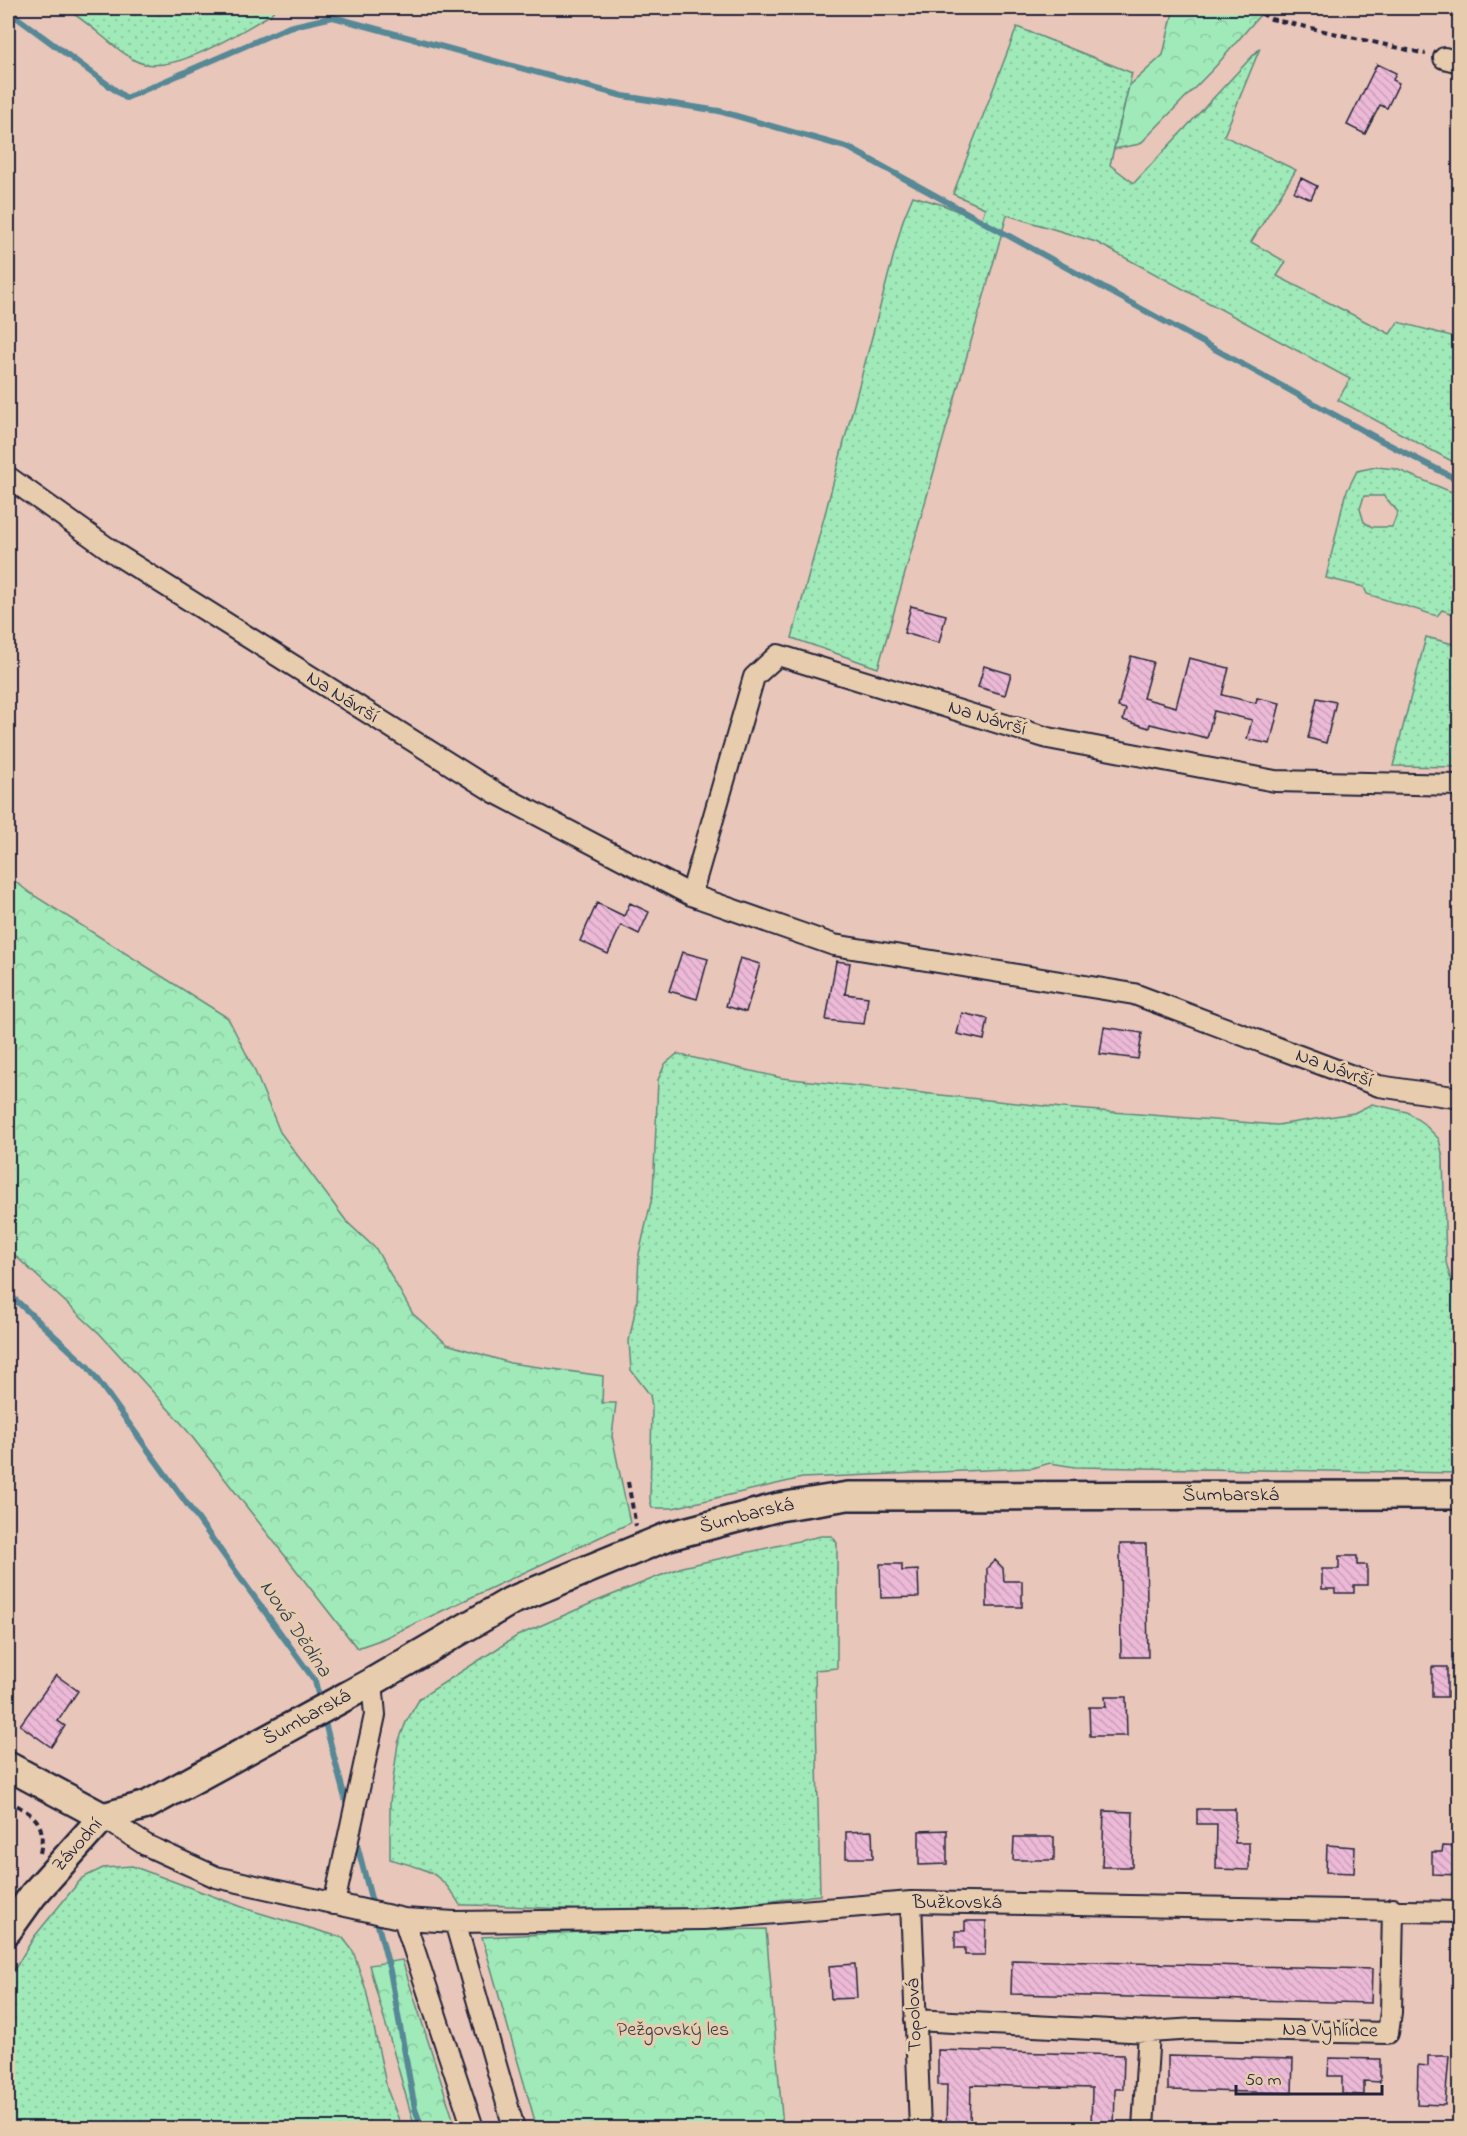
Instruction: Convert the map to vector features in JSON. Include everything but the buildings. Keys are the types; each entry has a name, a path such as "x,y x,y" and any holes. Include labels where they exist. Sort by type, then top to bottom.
{"street":[{"name":"Na Návrší","path":"8,477 119,556 496,793 692,895 834,945 1134,994 1379,1086 1460,1098"},
{"name":"Na Návrší","path":"692,895 754,677 778,655 1048,738 1275,781 1460,785"},
{"name":"Šumbarská","path":"103,1817 147,1805 372,1682 512,1601 669,1536 779,1507 848,1496 1460,1495"},
{"path":"334,1904 375,1716 372,1682"},
{"name":"Závodní","path":"8,1766 103,1817 50,1874 8,1930"},
{"name":"Bužkovská","path":"103,1817 146,1845 216,1876 404,1919 455,1922 704,1918 911,1902 1460,1912"},
{"name":"Topolová","path":"911,1902 920,2128"},
{"name":"Na Vyhlídce","path":"915,2020 1149,2032 1195,2029 1388,2033 1391,2012 1393,1909"},
{"path":"404,1919 473,2128"},
{"path":"455,1922 514,2128"},
{"path":"1143,2128 1149,2032"}],"path":[{"path":"1252,8 1271,19 1452,60"},
{"path":"628,1482 642,1547"},
{"path":"8,1800 37,1818 43,1835 39,1857"}],"green space":[{"path":"64,8 276,8 270,15 204,51 166,64 149,65 125,54"},
{"path":"1174,8 1266,8 1215,67 1140,144 1114,149 1129,86 1163,55"},
{"path":"1017,27 1132,73 1110,165 1134,183 1260,48 1224,136 1296,170 1251,242 1286,262 1277,276 1390,334 1398,322 1459,338 1459,465 1338,400 1350,379 1096,242 1007,215 878,668 792,638 903,220 913,196 943,205 981,221 985,208 953,194"},
{"path":"1376,467 1396,469 1459,495 1459,616 1442,610 1437,616 1367,594 1364,587 1326,578 1345,495 1357,471","holes":["1364,496 1384,496 1398,512 1392,527 1372,527 1364,522 1360,509"]},
{"path":"1459,624 1459,767 1393,766 1426,637 1453,644"},
{"path":"8,876 30,893 228,1018 254,1069 280,1132 347,1222 376,1249 413,1314 447,1344 510,1363 603,1376 602,1403 616,1403 612,1436 630,1523 380,1640 357,1648 182,1424 100,1334 8,1249"},
{"path":"677,1054 782,1078 1062,1108 1277,1125 1354,1113 1372,1104 1407,1112 1439,1139 1443,1158 1446,1262 1450,1277 1459,1292 1459,1473 1075,1467 1050,1463 1033,1468 802,1478 673,1508 652,1508 650,1499 652,1407 650,1395 631,1370 629,1341 637,1301 639,1254 653,1193 658,1080 665,1064"},
{"path":"821,1536 832,1536 837,1543 837,1668 815,1670 820,1895 718,1908 656,1912 460,1905 453,1893 439,1878 423,1869 390,1859 390,1802 398,1743 406,1722 420,1698 517,1636 592,1603 682,1567"},
{"path":"132,1866 253,1911 343,1938 353,1951 366,1990 387,2089 402,2128 8,2128 8,1980 34,1937 82,1878 103,1868"},
{"name":"Pežgovský les","path":"766,1929 783,2128 537,2128 482,1937 583,1932"},
{"path":"402,1960 456,2128 415,2128 369,1965"}],"waterway":[{"path":"8,11 126,98 289,27 333,17 623,96 719,111 849,148 1382,441 1460,481"},
{"name":"Nová Dědina","path":"8,1293 88,1367 315,1681 320,1702"},
{"name":"Nová Dědina","path":"323,1715 348,1810"},
{"name":"Nová Dědina","path":"355,1837 390,1971 415,2109 422,2128"}]}
